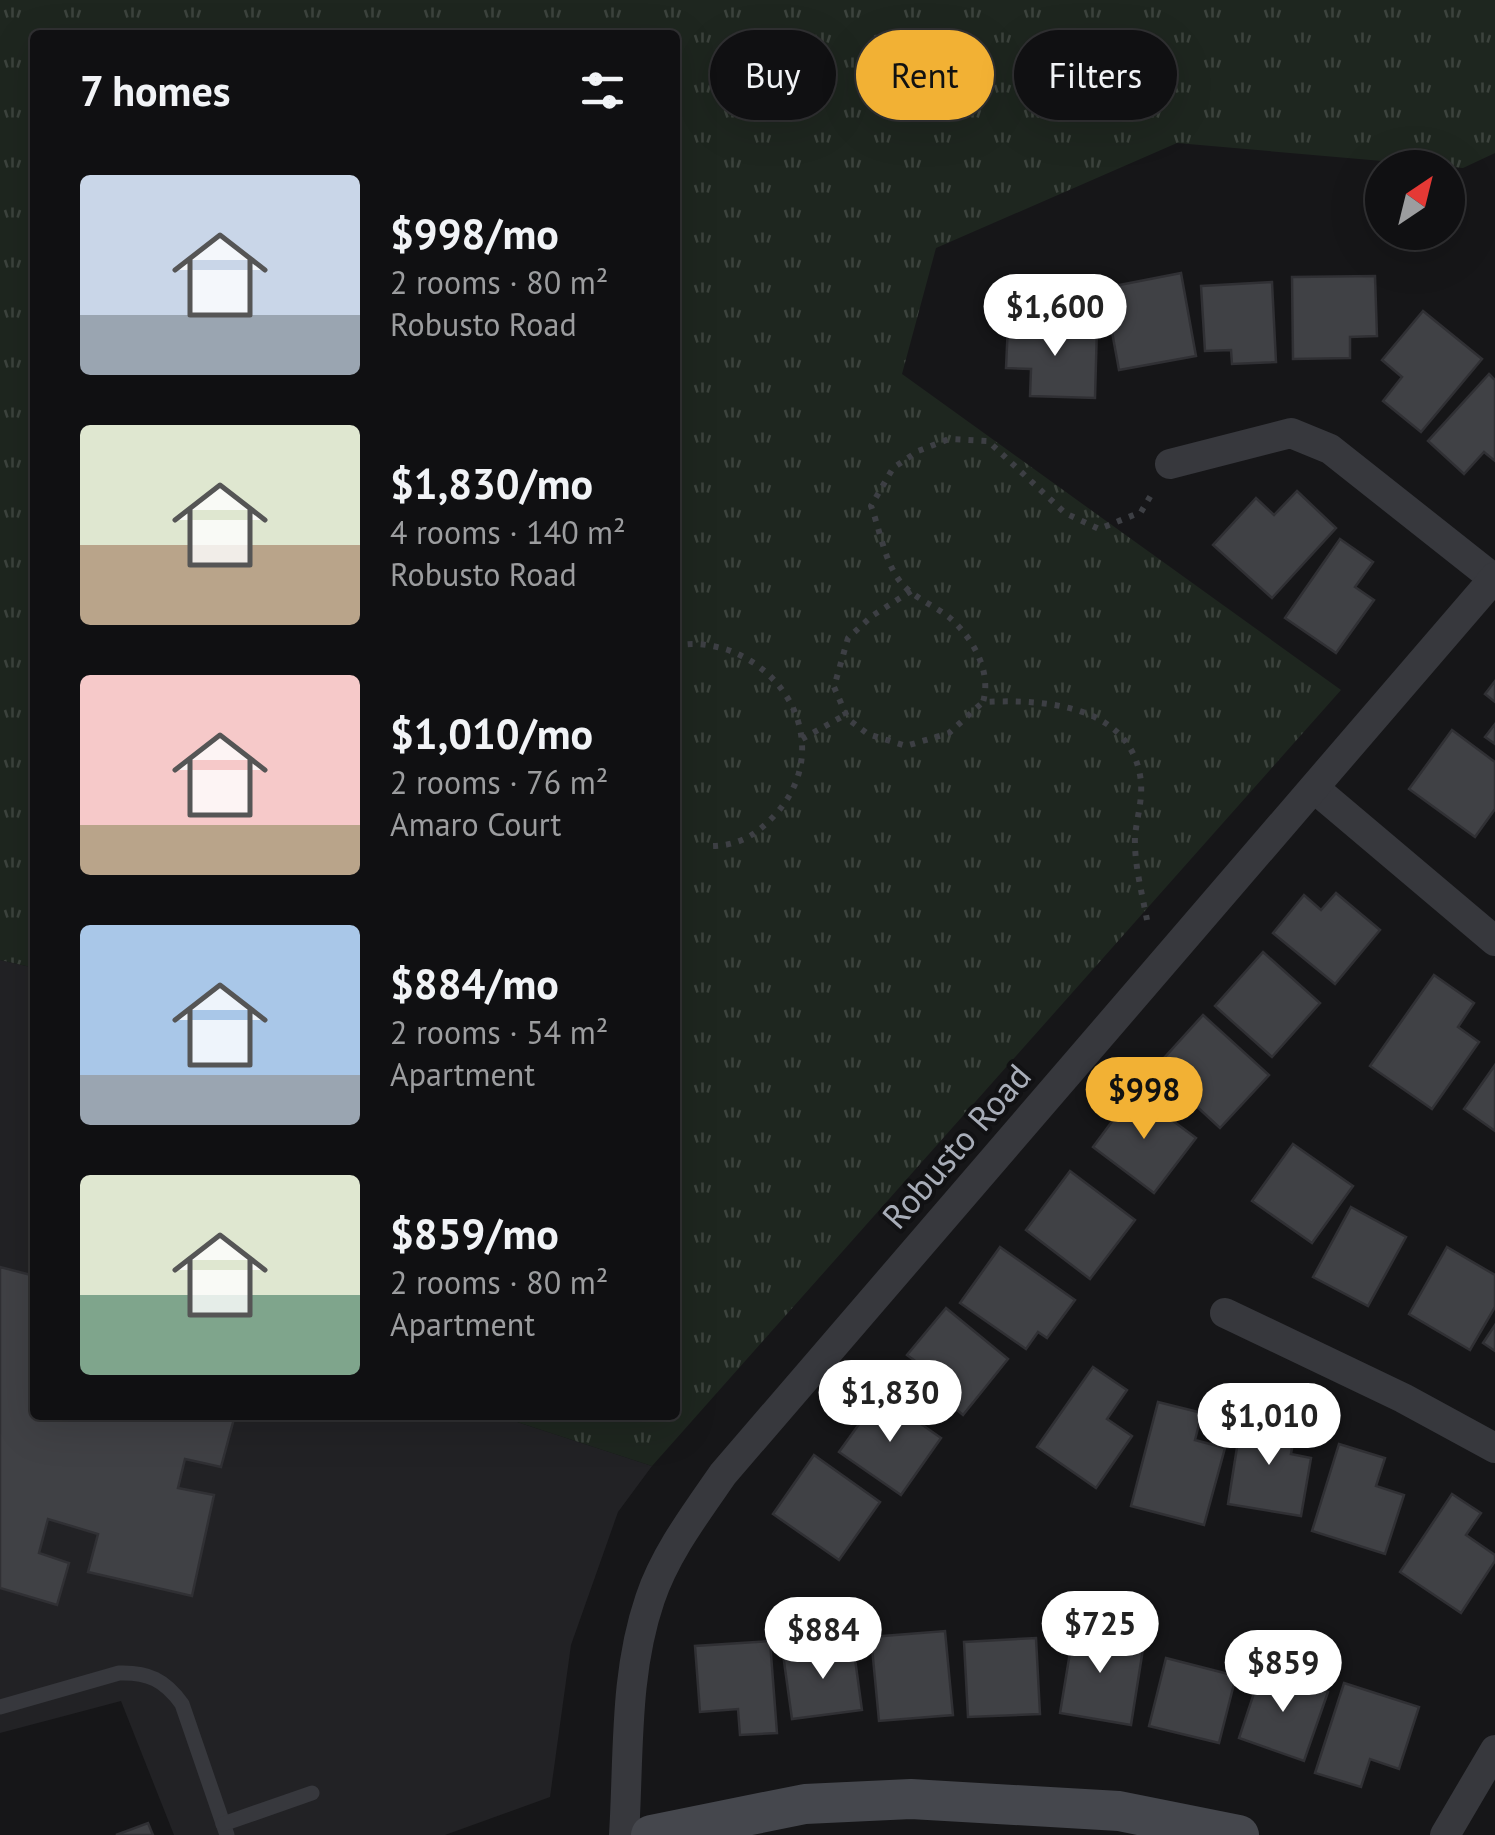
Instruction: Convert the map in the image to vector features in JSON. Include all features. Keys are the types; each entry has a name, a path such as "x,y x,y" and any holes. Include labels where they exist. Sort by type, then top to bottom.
{"street":[{"path":"1170,464 1291,433 1330,450 1494,578"},
{"name":"Robusto Road","path":"624,1835 634,1660 650,1598 682,1532 723,1474 1494,578"},
{"path":"1314,788 1495,941"},
{"path":"1225,1312 1403,1398 1495,1448"},
{"path":"1445,1835 1495,1750"},
{"path":"651,1835 805,1804 911,1798 1119,1811 1239,1835"}],"lane":[{"path":"0,1707 119,1673 138,1672 171,1688 182,1704 225,1830 312,1793"}],"path":[{"path":"911,591 872,616 848,638 834,687 845,714 868,734 906,746 949,733 984,702 987,690 984,669 974,648 952,620 911,591 902,585 890,566 871,506 893,468 918,450 949,439 988,442 1066,513 1099,528 1141,512 1170,464"},
{"path":"680,644 715,646 763,667 784,691 800,724 802,739 797,783 782,808 762,829 740,843 705,846"},
{"path":"984,702 1032,700 1094,714 1128,742 1140,776 1135,837 1147,920"},
{"path":"802,739 845,714"}],"shaded area":[{"path":"0,960 30,967 30,1420 511,1420 652,1466 618,1512 571,1645 550,1797 445,1835 174,1835 121,1701 0,1733"}],"green space":[{"path":"0,0 1495,0 1495,153 1465,167 1465,150 1365,150 1365,159 1177,143 936,248 902,374 1341,690 652,1466 511,1420 680,1420 680,30 30,30 30,967 0,960"}],"building":[{"path":"1181,273 1196,356 1119,370 1104,288"},
{"path":"1375,276 1377,336 1350,337 1350,358 1293,359 1292,277"},
{"path":"1272,282 1276,362 1232,364 1231,350 1205,351 1201,286"},
{"path":"1423,311 1482,359 1421,432 1383,401 1402,377 1382,360"},
{"path":"1008,324 1097,327 1095,398 1030,396 1031,369 1006,368"},
{"path":"1489,374 1495,380 1495,461 1484,452 1464,474 1428,441"},
{"path":"1297,491 1336,528 1272,598 1213,545 1256,498 1274,515"},
{"path":"1340,539 1373,562 1355,587 1374,600 1336,653 1285,618"},
{"path":"1495,681 1495,702 1485,694"},
{"path":"1495,724 1495,744 1485,737"},
{"path":"1452,730 1495,762 1495,809 1475,837 1409,789"},
{"path":"1336,893 1380,930 1335,984 1273,933 1304,895 1321,910"},
{"path":"1263,952 1320,1003 1272,1057 1215,1006"},
{"path":"1434,975 1474,1003 1458,1027 1479,1042 1432,1109 1370,1066"},
{"path":"1203,1015 1269,1075 1220,1128 1155,1068"},
{"path":"1495,1065 1495,1131 1464,1109"},
{"path":"1134,1092 1196,1138 1154,1193 1093,1147"},
{"path":"1293,1144 1353,1186 1312,1243 1252,1201"},
{"path":"1070,1171 1135,1220 1090,1279 1026,1230"},
{"path":"1351,1207 1406,1237 1368,1306 1313,1277"},
{"path":"1000,1247 1075,1300 1047,1338 1038,1332 1026,1349 960,1303"},
{"path":"1447,1247 1495,1275 1495,1307 1470,1350 1409,1314"},
{"path":"0,1267 30,1275 30,1420 234,1420 221,1467 185,1459 178,1488 214,1495 192,1596 88,1572 98,1534 48,1519 39,1553 69,1563 57,1605 0,1588"},
{"path":"946,1308 1008,1359 963,1415 915,1375 922,1366 907,1355"},
{"path":"1495,1325 1495,1351 1483,1343"},
{"path":"1093,1367 1127,1390 1107,1419 1132,1436 1096,1488 1037,1447"},
{"path":"880,1395 941,1438 901,1495 839,1452"},
{"path":"1158,1402 1202,1413 1195,1440 1225,1448 1204,1525 1131,1506"},
{"path":"1242,1416 1296,1425 1291,1454 1311,1458 1301,1516 1228,1504"},
{"path":"1339,1444 1385,1458 1376,1486 1404,1495 1385,1554 1312,1531"},
{"path":"814,1455 880,1502 839,1560 773,1514"},
{"path":"1452,1494 1481,1513 1466,1535 1495,1555 1495,1561 1461,1613 1400,1572"},
{"path":"1076,1616 1105,1621 1102,1642 1143,1649 1131,1725 1060,1713"},
{"path":"945,1631 953,1715 879,1721 871,1637"},
{"path":"1036,1638 1040,1714 968,1717 964,1642"},
{"path":"770,1641 777,1733 740,1735 738,1709 700,1712 695,1646"},
{"path":"853,1644 862,1710 792,1719 783,1654"},
{"path":"1166,1658 1236,1676 1219,1743 1149,1726"},
{"path":"1262,1669 1328,1692 1304,1761 1239,1738"},
{"path":"1344,1683 1419,1707 1399,1769 1370,1759 1361,1787 1315,1773"},
{"path":"148,1823 153,1835 116,1835"}]}
